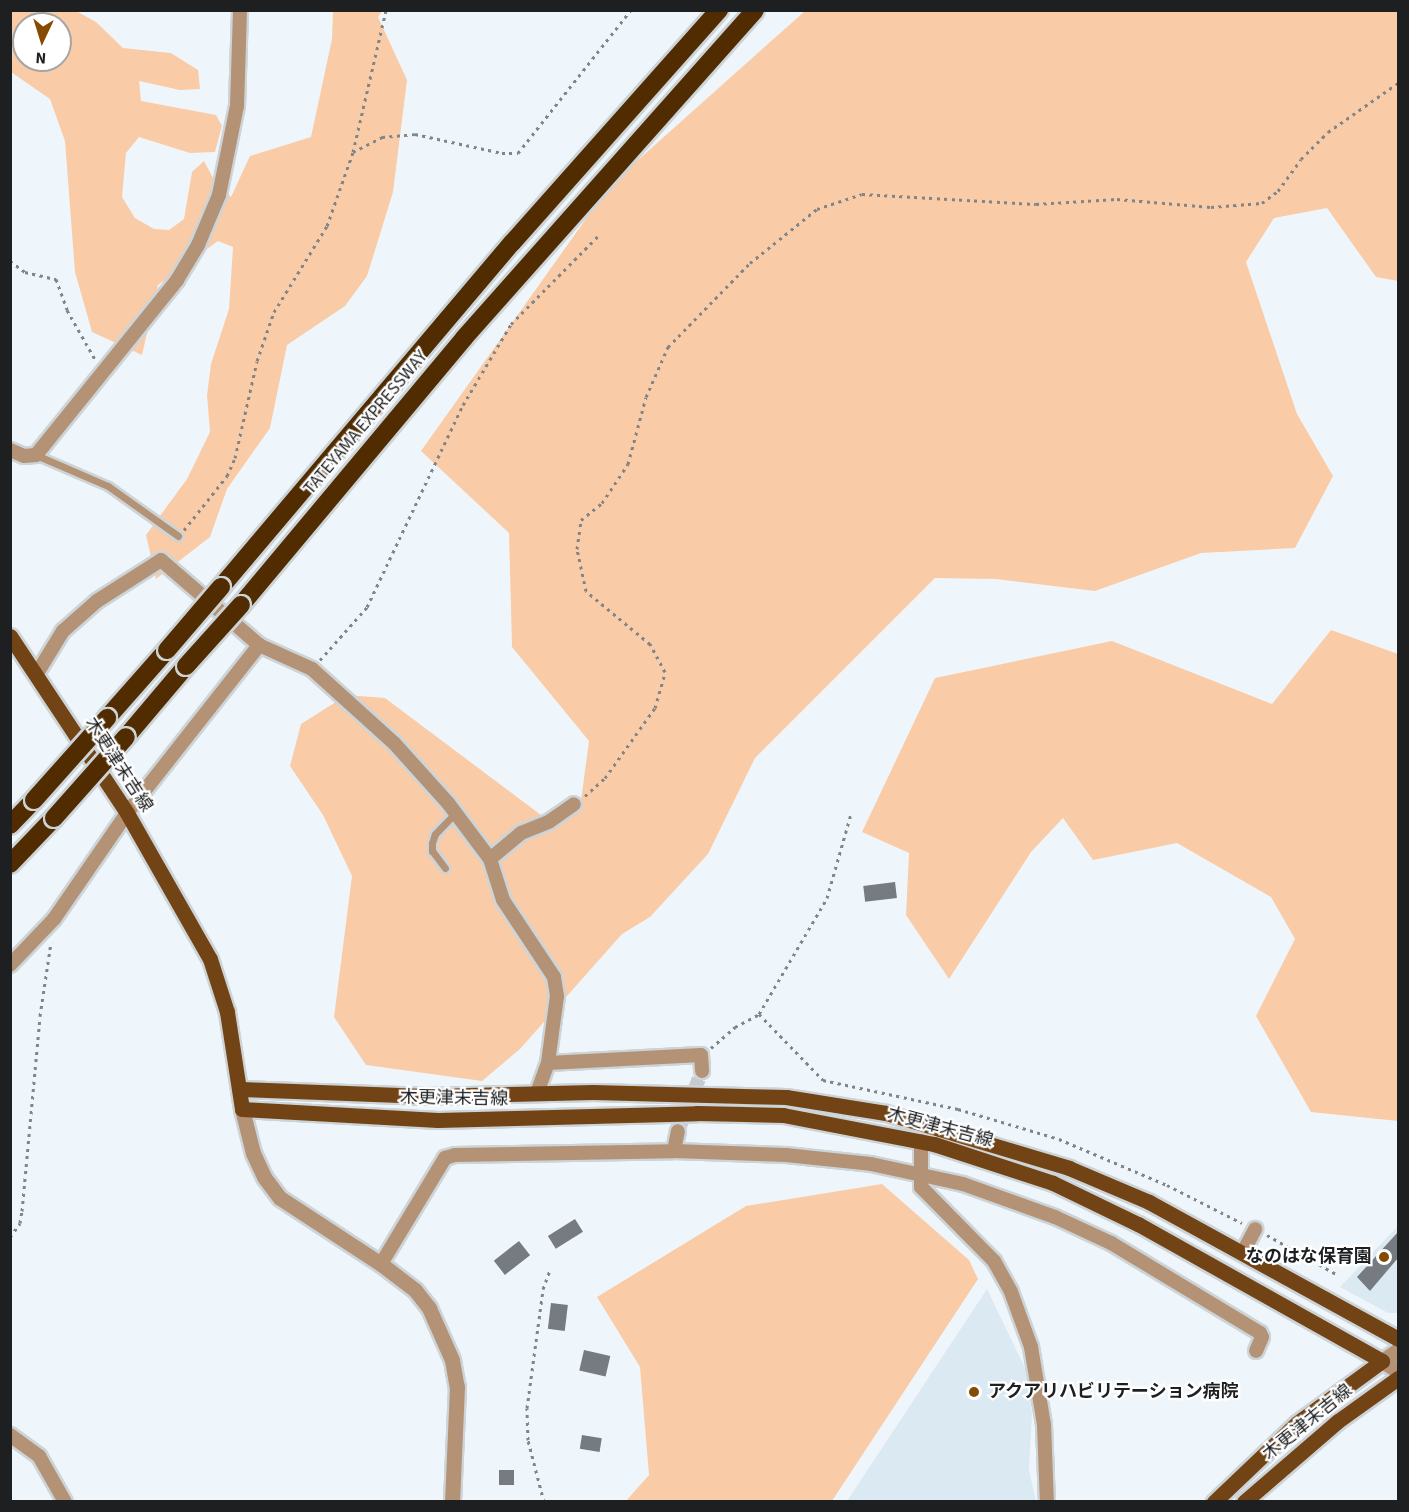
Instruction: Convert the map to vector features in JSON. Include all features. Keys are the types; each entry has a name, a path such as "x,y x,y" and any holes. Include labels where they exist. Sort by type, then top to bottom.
{"highway":[{"name":"TATEYAMA EXPRESSWAY","path":"10,825 167,650 512,243 719,10"},
{"name":"TATEYAMA EXPRESSWAY","path":"10,864 54,818 241,605 464,338 755,10"}],"main road":[{"name":"木更津末吉線","path":"10,636 127,813 210,959 227,1012 241,1089 242,1109 438,1120 697,1113 783,1116 921,1141 1053,1184 1138,1224 1382,1361 1297,1423 1214,1502"},
{"name":"木更津末吉線","path":"241,1089 426,1096 537,1093 786,1097 886,1113 1069,1168 1149,1202 1398,1339"},
{"name":"木更津末吉線","path":"1244,1502 1338,1421 1398,1377"}],"street":[{"path":"10,450 24,456 36,455 177,280 198,245 219,195 237,106 240,10"},
{"path":"36,675 63,632 97,601 161,560 259,645 312,669 394,742 455,813 490,859 503,900 554,977 557,996 548,1063 537,1093"},
{"path":"10,965 54,920 127,813 259,645"},
{"path":"490,859 521,833 550,821 574,804"},
{"path":"548,1063 701,1055 702,1071"},
{"path":"242,1109 253,1153 264,1177 280,1198 381,1264 415,1290 429,1308 452,1360 457,1387 452,1502"},
{"path":"674,1152 678,1131"},
{"path":"921,1141 918,1173 921,1187 994,1261 1011,1292 1037,1376 1044,1425 1047,1502"},
{"path":"381,1264 445,1158 674,1152 786,1155 918,1173 963,1184 1055,1217 1111,1243 1260,1333 1262,1337 1256,1351"},
{"path":"1243,1252 1255,1229"},
{"path":"1398,1350 1382,1361 1398,1371"},
{"path":"10,1435 39,1456 65,1502"}],"lane":[{"path":"36,455 108,486 178,536"},
{"path":"445,868 432,851 432,843 435,834 455,813"}],"path":[{"path":"178,536 204,509 227,476 235,458 257,361 274,312 317,248 353,152 386,10"},
{"path":"353,152 382,137 415,134 502,153 518,153 631,10"},
{"path":"574,804 605,778 655,708 665,672 650,644 586,591 577,549 581,520 602,503 628,464 646,397 668,347 750,262 817,209 862,194 1036,204 1117,199 1211,207 1262,203 1278,191 1301,159 1328,132 1398,83"},
{"path":"312,669 367,607 463,405 511,324 599,235"},
{"path":"10,261 25,272 56,279 67,310 90,345 99,379"},
{"path":"701,1055 735,1027 759,1014 826,898 851,814"},
{"path":"10,1237 20,1224 22,1211 39,1016 54,920"},
{"path":"759,1014 823,1080 958,1109 1059,1139 1167,1185 1255,1229 1336,1274"},
{"path":"544,1502 528,1440 528,1408 543,1289 550,1270"}],"shaded area":[{"path":"11,10 76,11 96,22 123,48 171,53 198,70 200,89 180,90 139,81 141,101 216,115 222,126 215,152 190,153 139,137 126,153 122,197 135,218 154,229 169,230 184,219 192,172 204,161 213,178 231,197 250,156 311,137 332,39 333,11 382,11 378,17 407,80 393,192 367,276 345,306 287,345 270,428 227,489 210,537 156,579 146,535 187,479 210,432 207,395 211,364 229,309 233,247 218,241 158,285 142,355 92,332 75,272 65,141 50,99 11,72"},
{"path":"805,11 1398,11 1398,281 1376,277 1327,208 1274,218 1246,262 1297,414 1333,476 1295,548 1201,553 1095,591 996,579 935,578 755,758 708,854 650,917 622,934 520,1049 482,1081 366,1065 334,1017 352,876 323,815 290,766 301,724 347,695 385,698 545,818 580,808 589,741 512,647 509,533 421,451 610,185"},
{"path":"1331,630 1398,654 1398,1121 1311,1112 1256,1016 1295,939 1271,897 1177,843 1093,860 1063,818 1031,852 949,979 906,915 909,853 862,832 935,678 1112,641 1272,704"},
{"path":"882,1184 969,1260 978,1279 832,1501 626,1501 649,1475 640,1367 597,1297 746,1206"},
{"name":"なのはな保育園","path":"1398,1226 1398,1313 1388,1313 1340,1287"},
{"name":"アクアリハビリテーション病院","path":"987,1289 1026,1370 1032,1414 1029,1470 1036,1501 847,1501"}],"building":[{"path":"895,882 897,898 865,902 863,886"},
{"path":"575,1219 583,1232 556,1249 548,1236"},
{"path":"1398,1232 1398,1258 1370,1291 1357,1277"},
{"path":"519,1241 530,1255 505,1275 494,1261"},
{"path":"551,1303 568,1305 565,1331 548,1329"},
{"path":"584,1350 610,1356 606,1377 579,1370"},
{"path":"582,1435 602,1438 600,1452 580,1449"},
{"path":"499,1470 514,1470 514,1485 499,1485"}],"tunnel":[{"path":"678,1131 702,1071"}],"place":[{"name":"なのはな保育園","path":"1384,1257"},
{"name":"アクアリハビリテーション病院","path":"974,1392"}]}
